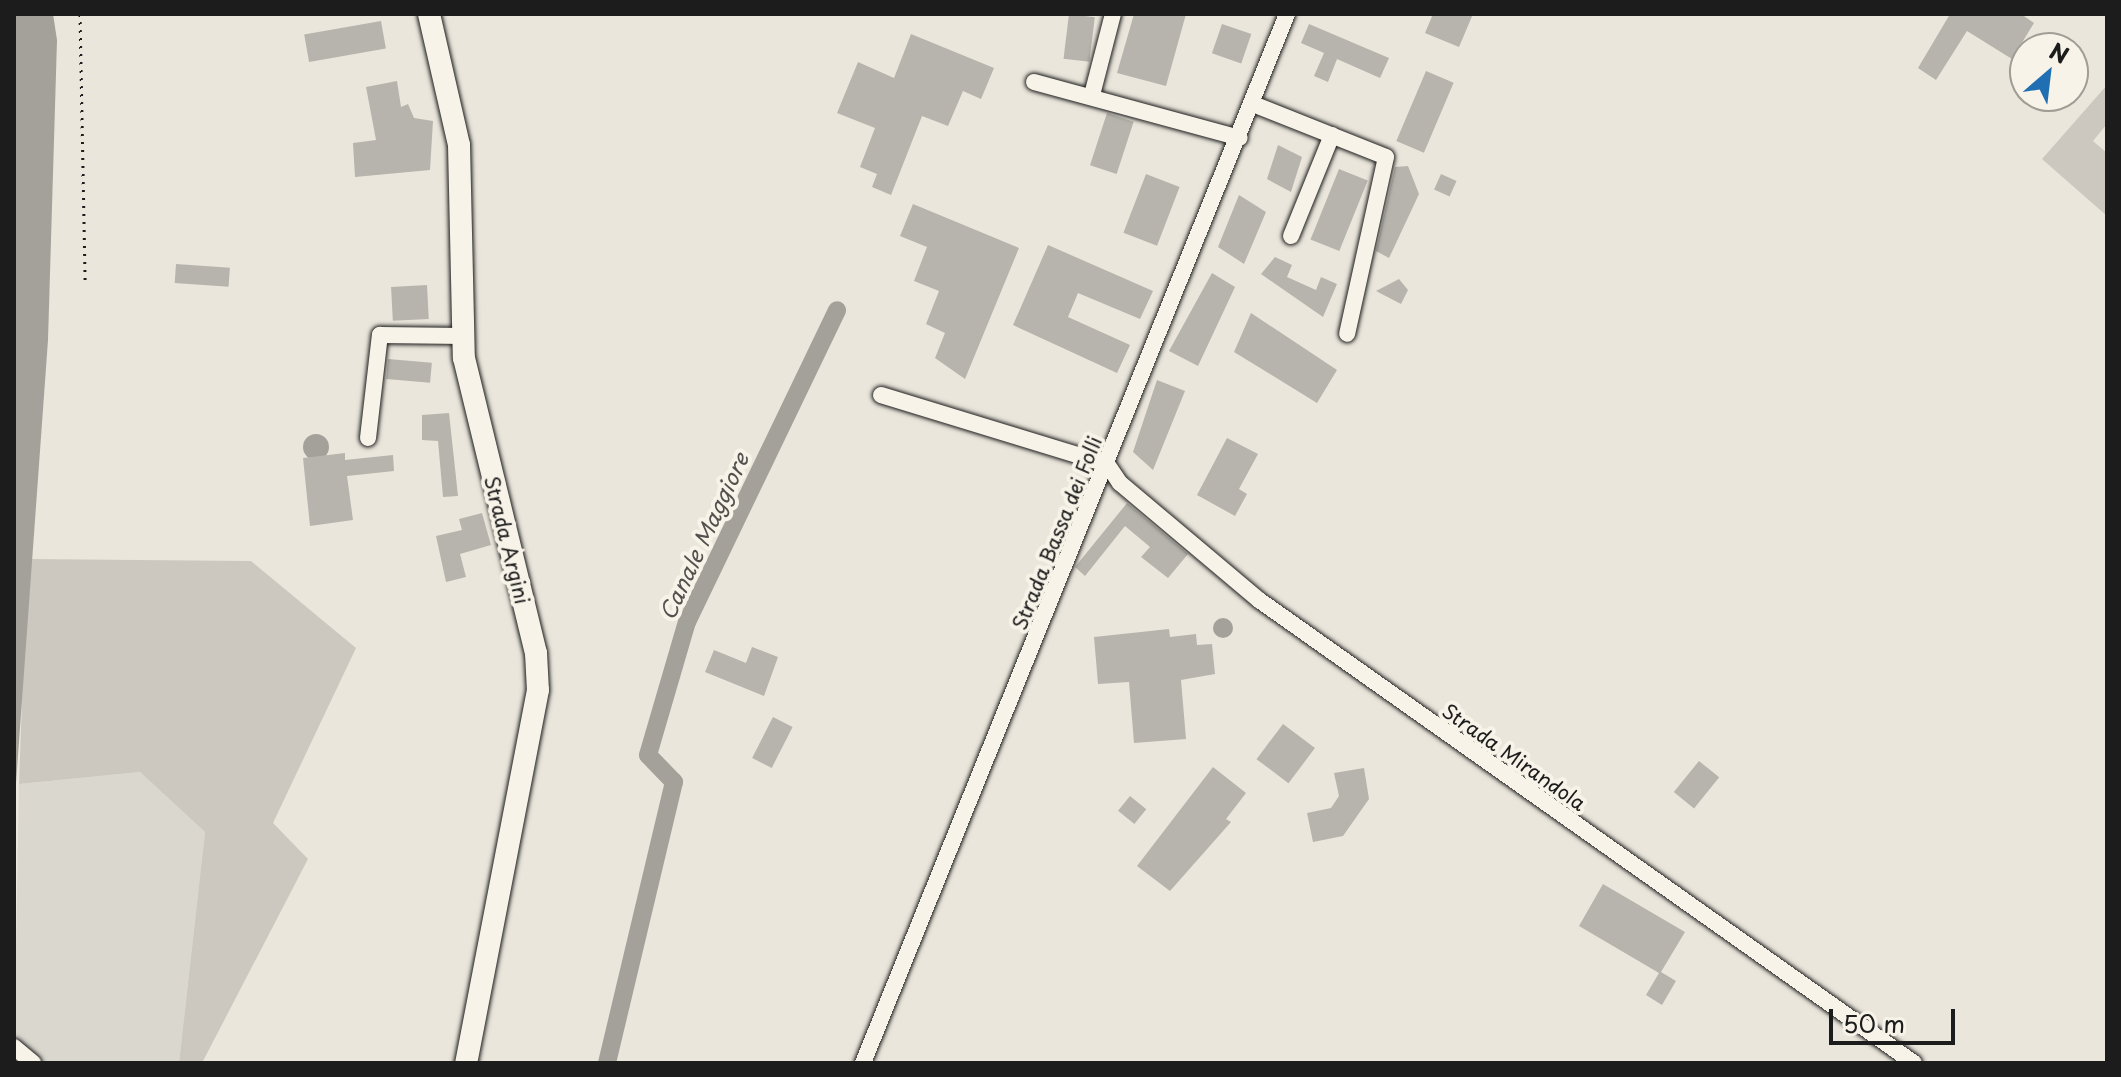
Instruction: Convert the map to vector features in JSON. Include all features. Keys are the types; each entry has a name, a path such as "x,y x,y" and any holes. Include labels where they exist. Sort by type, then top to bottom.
{"main road":[{"name":"Strada Argini","path":"429,14 459,145 464,336 503,536 536,653 538,690 466,1063"}],"street":[{"path":"1092,95 1113,14"},
{"name":"Strada Bassa dei Folli","path":"863,1063 1240,138 1282,15"},
{"path":"1034,82 1092,95 1240,138"},
{"path":"1253,104 1386,157 1347,334"},
{"path":"1291,236 1332,135"},
{"path":"368,438 380,335 464,336"},
{"path":"881,395 1107,464"},
{"name":"Strada Mirandola","path":"1107,464 1120,483 1259,600 1914,1063"},
{"path":"14,1047 33,1063"}],"path":[{"path":"80,14 85,280"}],"shaded area":[{"path":"14,14 53,14 57,40 48,340 14,811"},
{"path":"2107,85 2107,124 2093,141 2107,153 2107,216 2042,159 2083,112 2089,112 2089,105"},
{"path":"316,434 325,438 329,447 325,456 316,460 307,456 303,447 307,438"},
{"path":"27,559 251,561 356,648 273,823 308,859 202,1063 179,1063 205,832 140,772 19,784"},
{"path":"1223,618 1230,621 1233,628 1230,635 1223,638 1216,635 1213,628 1216,621"},
{"path":"140,772 205,832 179,1063 14,1063 19,784"}],"building":[{"path":"1069,14 1095,17 1089,62 1064,59"},
{"path":"1134,14 1186,14 1166,86 1117,73"},
{"path":"1433,14 1473,14 1459,47 1425,33"},
{"path":"1950,14 2021,14 2034,23 2028,32 2009,32 2009,57 1967,31 1936,80 1918,68"},
{"path":"381,21 386,49 309,62 304,35"},
{"path":"1222,24 1251,34 1241,63 1212,53"},
{"path":"1309,24 1389,58 1380,78 1337,59 1328,82 1314,76 1324,53 1301,43"},
{"path":"911,34 994,68 981,99 963,91 948,126 922,116 891,195 872,187 877,174 860,167 875,128 837,113 858,62 894,78"},
{"path":"1426,71 1454,83 1424,153 1396,141"},
{"path":"397,81 401,107 408,104 414,118 433,121 430,170 355,177 353,143 376,140 366,87"},
{"path":"1107,113 1134,122 1117,174 1090,165"},
{"path":"1278,145 1302,157 1291,192 1267,179"},
{"path":"1408,166 1419,194 1389,258 1376,251 1395,167"},
{"path":"1339,169 1368,181 1339,251 1311,239"},
{"path":"1146,174 1180,187 1157,246 1123,233"},
{"path":"1441,174 1457,181 1450,196 1434,190"},
{"path":"1239,195 1266,212 1244,264 1218,247"},
{"path":"913,204 1019,248 965,379 935,358 945,333 926,324 939,291 914,281 927,247 900,236"},
{"path":"1048,245 1153,291 1140,319 1078,293 1068,317 1130,345 1117,373 1013,325"},
{"path":"1275,257 1292,265 1287,277 1316,290 1321,277 1337,284 1323,317 1261,274"},
{"path":"176,264 230,268 229,287 175,283"},
{"path":"1212,273 1235,287 1198,366 1169,351"},
{"path":"1399,279 1408,290 1401,304 1376,291"},
{"path":"427,285 429,319 393,321 391,287"},
{"path":"1251,313 1337,370 1317,403 1234,352"},
{"path":"388,359 432,363 430,383 386,379"},
{"path":"1157,380 1185,391 1153,470 1133,452"},
{"path":"449,413 458,496 443,497 438,441 422,440 422,415"},
{"path":"1227,438 1258,454 1239,489 1247,494 1235,516 1197,495"},
{"path":"345,453 345,460 393,455 394,471 347,476 353,520 310,526 303,458"},
{"path":"1127,503 1188,554 1168,578 1141,557 1150,547 1125,526 1085,576 1075,567"},
{"path":"482,513 491,545 460,554 466,577 446,582 436,536 462,530 459,519"},
{"path":"1169,629 1170,637 1196,634 1197,645 1212,644 1215,674 1181,680 1186,739 1134,743 1129,682 1098,684 1094,637"},
{"path":"752,647 778,657 764,696 705,672 714,650 746,663"},
{"path":"773,717 793,727 772,768 752,758"},
{"path":"1283,724 1315,748 1288,783 1257,759"},
{"path":"1699,761 1719,777 1694,808 1674,792"},
{"path":"1213,767 1246,793 1226,819 1231,822 1170,891 1137,866"},
{"path":"1364,768 1369,799 1343,836 1313,842 1307,813 1331,808 1339,796 1334,773"},
{"path":"1130,796 1146,809 1134,824 1118,811"},
{"path":"1603,884 1685,932 1661,972 1676,981 1662,1005 1646,995 1659,973 1579,926"}],"waterway":[{"name":"Canale Maggiore","path":"607,1063 674,782 648,755 687,622 837,310"}]}
